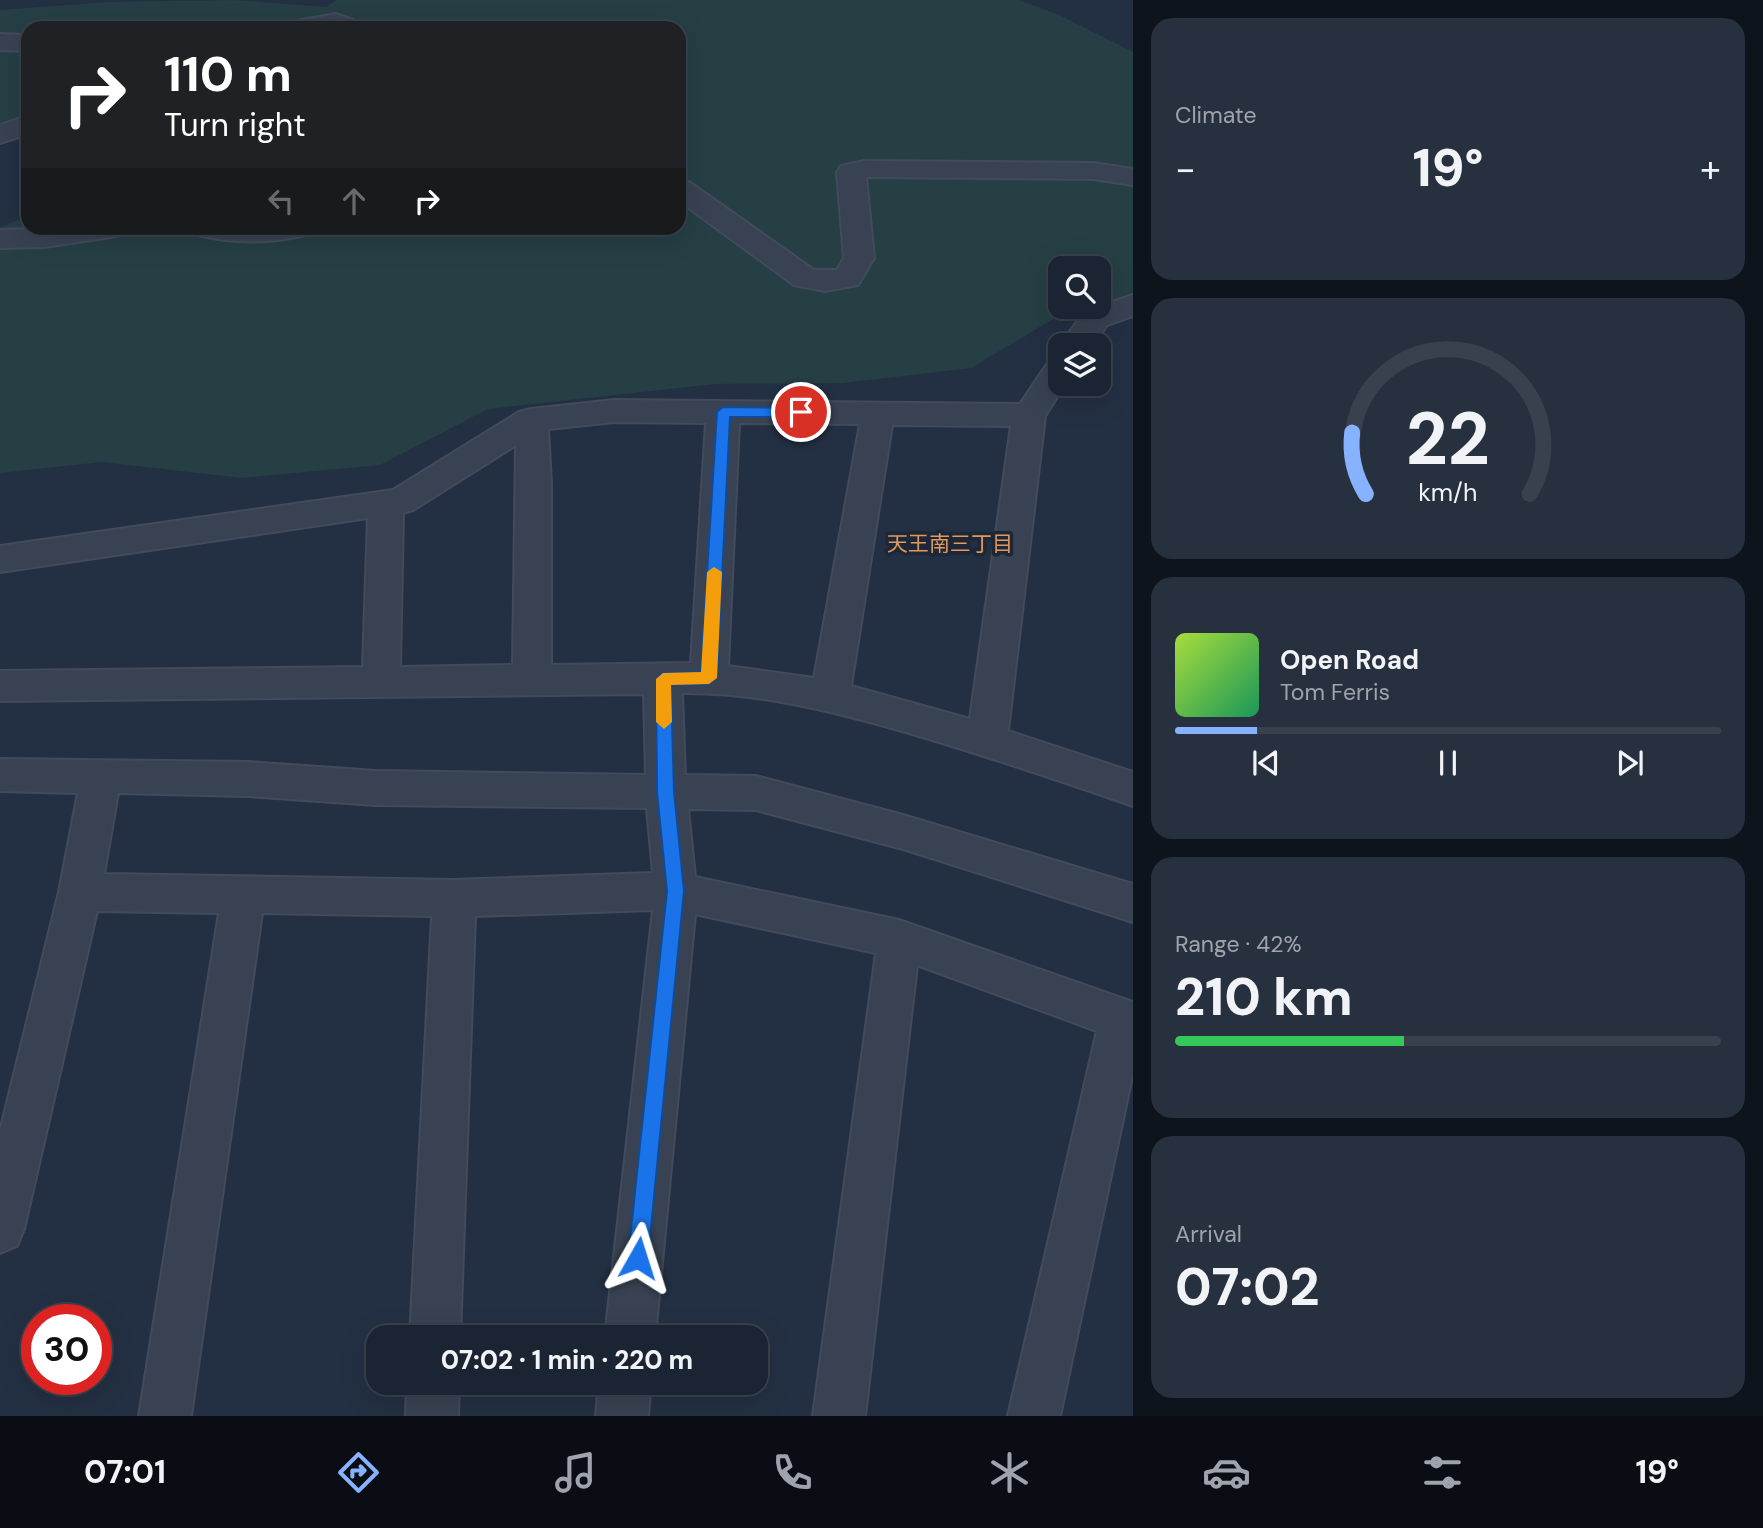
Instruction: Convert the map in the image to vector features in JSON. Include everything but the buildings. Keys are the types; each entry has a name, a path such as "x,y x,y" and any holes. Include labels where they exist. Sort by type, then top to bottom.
{"street":[{"path":"0,42 21,43"},
{"path":"0,135 21,127"},
{"path":"686,193 805,278 825,282 847,278 859,258 850,172 864,169 1093,171 1133,177"},
{"path":"0,239 66,235"},
{"path":"1085,333 1096,318 1133,305"},
{"path":"987,740 1029,415 1048,386"},
{"path":"0,559 401,501 531,420 614,411 1029,415"},
{"path":"709,678 723,412"},
{"path":"830,695 878,413"},
{"path":"531,420 534,483 532,679"},
{"path":"381,682 386,503"},
{"path":"0,686 709,678 830,695 987,740 1133,789"},
{"path":"631,1325 676,891 666,792 663,679"},
{"path":"0,775 248,779 376,788 756,793 903,832 1133,903"},
{"path":"0,1229 79,892 100,777"},
{"path":"79,892 454,898 676,891 899,939 1128,1021 1034,1416"},
{"path":"165,1416 243,895"},
{"path":"436,1325 454,898"},
{"path":"839,1416 899,939"},
{"path":"432,1416 433,1395"},
{"path":"622,1416 624,1395"}],"green space":[{"path":"234,0 326,7 337,0 1019,0 1059,15 1133,52 1133,299 1111,304 1111,256 1048,256 1048,319 1053,319 971,368 843,383 715,384 488,409 380,465 242,478 102,462 0,473 0,227 21,219 21,235 686,235 686,21 21,21 21,135 0,141 0,10 107,2"}],"slow traffic":[{"path":"664,722 663,679 709,678 714,572"}],"district":[{"name":"天王南三丁目","path":"950,544"}],"route":[{"path":"638,1258 676,891 666,792 663,679 709,678 723,412 801,412"}]}
